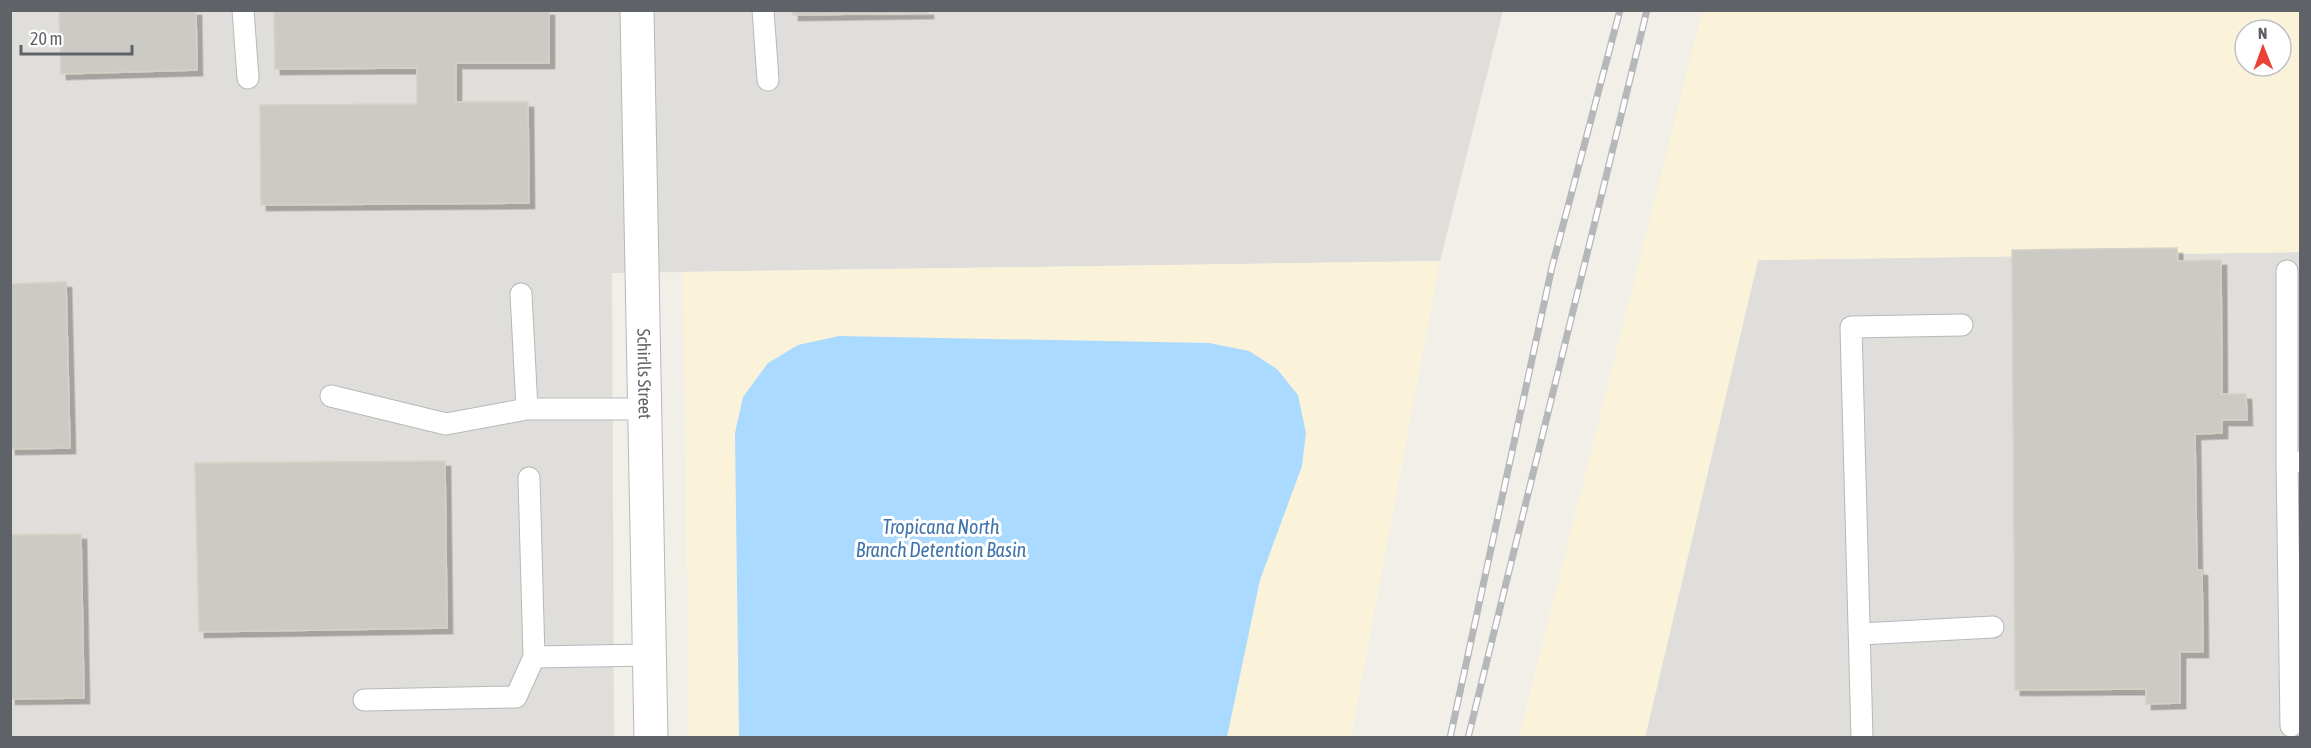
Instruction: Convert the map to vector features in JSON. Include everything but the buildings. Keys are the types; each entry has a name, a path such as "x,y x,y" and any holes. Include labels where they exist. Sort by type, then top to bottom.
{"street":[{"name":"Schirlls Street","path":"637,10 651,738"}],"lane":[{"path":"243,10 248,78"},
{"path":"763,10 768,80"},
{"path":"2287,271 2294,462 2291,726"},
{"path":"521,294 528,409"},
{"path":"1862,738 1851,327 1962,325"},
{"path":"332,396 446,424 528,409 645,409"},
{"path":"364,700 516,697 534,657 529,478"},
{"path":"1860,634 1993,627"},
{"path":"534,657 649,655"}],"shaded area":[{"path":"10,11 1503,11 1440,261 612,273 614,738 11,737"},
{"path":"2300,252 2300,737 1645,738 1758,260"}],"sand":[{"path":"1702,11 2300,11 2300,252 1758,260 1645,737 1519,738"},
{"name":"Tropicana North Branch Detention Basin","path":"1440,261 1351,737 689,737 683,272"}],"water":[{"name":"Tropicana North Branch Detention Basin","path":"839,336 1209,343 1249,351 1277,369 1298,395 1306,433 1302,466 1260,580 1227,737 739,737 735,433 743,397 768,363 798,345"}],"railway":[{"path":"1450,738 1552,267 1620,10"},
{"path":"1468,738 1647,10"}]}
